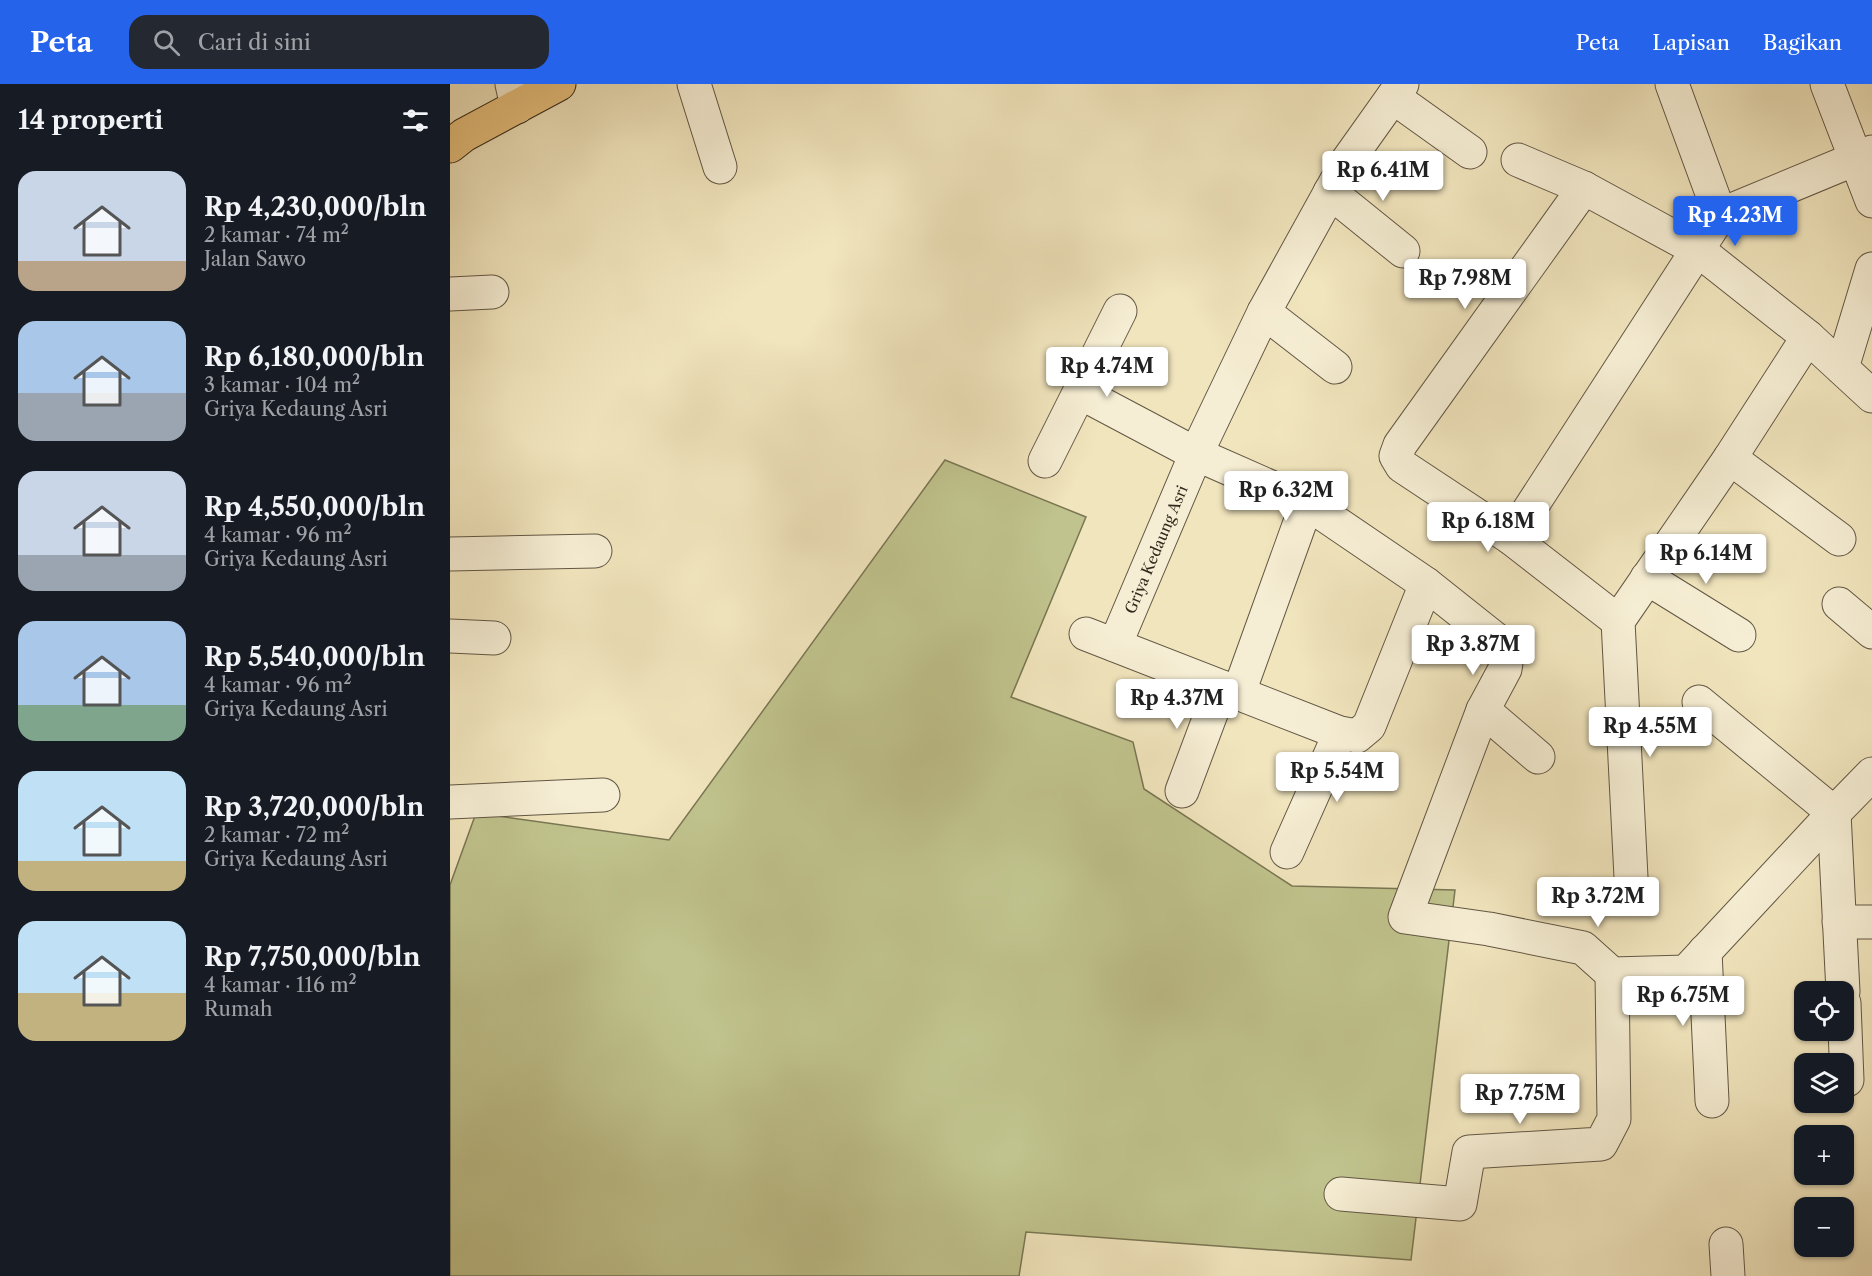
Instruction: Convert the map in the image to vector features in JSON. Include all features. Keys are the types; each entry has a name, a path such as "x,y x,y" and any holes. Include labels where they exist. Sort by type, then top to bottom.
{"main road":[{"path":"450,146 514,95 559,84"}],"street":[{"path":"694,84 720,167"},
{"path":"1672,84 1720,215"},
{"path":"1827,84 1864,156 1872,201"},
{"name":"Griya Kedaung Asri","path":"1340,733 1101,639 1196,454 1264,312 1348,160 1398,91 1470,152"},
{"path":"1511,538 1720,215 1864,156"},
{"path":"1518,160 1584,188 1698,250 1808,337 1872,396"},
{"path":"1584,188 1400,444 1396,456 1402,466 1511,538 1618,621"},
{"path":"1330,192 1403,251"},
{"path":"1842,368 1872,269"},
{"path":"450,294 492,292"},
{"path":"1046,461 1120,311"},
{"path":"1264,312 1335,367"},
{"path":"1632,897 1618,621 1730,458 1808,337"},
{"path":"1081,393 1196,454 1307,503 1426,584 1504,646 1507,656 1505,669 1483,710 1405,918 1489,929 1582,948 1612,974 1686,972 1872,774"},
{"path":"1730,458 1839,539"},
{"path":"1182,791 1230,690 1307,503"},
{"path":"450,554 595,551"},
{"path":"1647,578 1738,635"},
{"path":"1287,852 1340,733 1357,736 1369,726 1426,584"},
{"path":"1839,604 1872,632"},
{"path":"450,636 494,638"},
{"path":"1699,702 1834,813 1842,981"},
{"path":"1483,710 1538,757"},
{"path":"450,802 603,795"},
{"path":"1839,922 1872,922"},
{"path":"1705,951 1712,1101"},
{"path":"1341,1194 1460,1204 1469,1152 1601,1144 1614,1119 1612,974"}],"green space":[{"path":"945,460 1086,517 1011,697 1133,742 1144,789 1292,886 1455,890 1411,1260 1026,1232 1019,1276 450,1276 450,885 476,813 669,840"}]}
